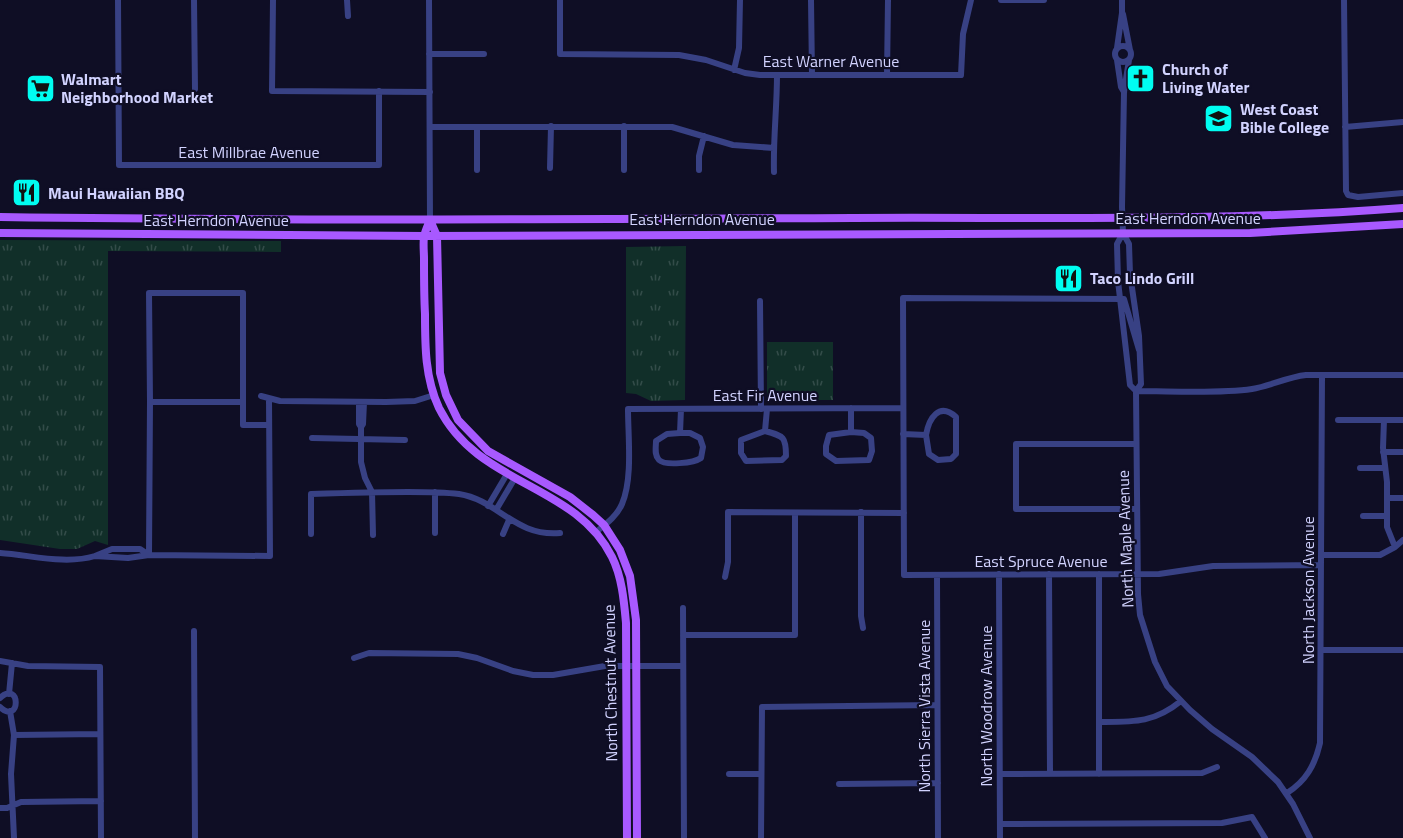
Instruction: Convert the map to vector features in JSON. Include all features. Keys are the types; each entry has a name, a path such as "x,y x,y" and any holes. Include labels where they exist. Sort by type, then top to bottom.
{"main road":[{"name":"East Herndon Avenue","path":"0,217 430,219 1123,217 1278,216 1403,208"},
{"name":"North Chestnut Avenue","path":"430,219 437,236 439,362 446,395 464,428 488,451 570,497 604,525 620,550 632,583 636,620 637,838"},
{"name":"North Chestnut Avenue","path":"430,219 424,236 426,354 428,375 444,416 455,433 480,456 567,507 596,532 612,556 621,586 626,623 627,838"},
{"name":"East Herndon Avenue","path":"0,233 437,236 1291,232 1403,224"},
{"path":"426,354 431,359 438,390 446,395"},
{"path":"434,395 442,399 455,424 475,446 503,459"}],"street":[{"name":"East Millbrae Avenue","path":"118,0 119,165 379,165 379,91"},
{"path":"194,0 195,89"},
{"path":"273,0 272,91 430,92"},
{"path":"347,0 348,16"},
{"name":"North Chestnut Avenue","path":"429,0 430,219"},
{"name":"East Warner Avenue","path":"560,0 560,54 679,55 706,60 753,75 961,75 963,34 970,0"},
{"path":"734,70 739,48 740,0"},
{"path":"811,0 812,75"},
{"path":"887,75 888,0"},
{"path":"1001,0 1044,0"},
{"name":"North Maple Avenue","path":"1122,0 1115,55 1124,92"},
{"path":"1344,0 1345,187 1348,195 1358,197 1403,194"},
{"name":"North Maple Avenue","path":"1122,13 1131,55 1124,92 1123,233 1117,244 1120,298 1130,385 1136,391"},
{"path":"1117,48 1124,46 1130,50"},
{"path":"429,54 484,54"},
{"path":"1117,60 1122,62 1129,60"},
{"path":"774,172 777,75"},
{"path":"1345,127 1403,122"},
{"path":"550,168 551,126"},
{"path":"624,126 624,170"},
{"path":"430,127 672,127 734,145 774,148"},
{"path":"477,127 477,170"},
{"path":"699,170 699,156 704,136"},
{"name":"North Maple Avenue","path":"1123,233 1129,244 1141,384 1136,391 1137,574 1140,615 1155,662 1167,686 1200,720 1261,764 1287,793 1310,838"},
{"path":"149,555 149,293 243,293 243,425 269,425"},
{"path":"725,577 728,562 728,512 904,513 903,297 1120,298 1126,302 1139,350"},
{"path":"760,301 765,431"},
{"name":"North Jackson Avenue","path":"1287,793 1303,781 1315,762 1321,733 1322,375"},
{"path":"1136,391 1241,390 1267,386 1292,377 1403,375"},
{"path":"261,396 269,399 405,402 434,395"},
{"path":"0,553 66,560 81,560 112,549 140,549 149,555 270,556 269,399"},
{"path":"150,402 243,402"},
{"path":"361,402 363,424 361,427 361,462 372,492 373,535"},
{"path":"851,408 851,432"},
{"name":"East Fir Avenue","path":"604,525 619,510 626,489 628,409 903,408"},
{"path":"680,433 681,409"},
{"path":"942,411 950,412 956,417 956,454 951,459 938,460 929,453 926,435 933,415 942,411"},
{"path":"1338,420 1403,420"},
{"path":"1384,420 1383,452 1387,527 1395,547"},
{"path":"765,431 780,435 786,442 786,456 782,460 746,461 741,453 741,440 765,431"},
{"path":"851,432 864,433 871,438 872,451 868,460 836,461 826,454 829,435 851,432"},
{"path":"680,433 700,438 703,447 701,458 694,463 663,462 658,459 656,441 667,434 680,433"},
{"path":"903,434 926,435"},
{"path":"312,438 405,440"},
{"path":"1136,444 1016,444 1016,509 1137,508"},
{"path":"1383,452 1403,452"},
{"path":"1360,468 1385,468"},
{"path":"488,506 511,476"},
{"path":"496,510 511,476"},
{"path":"311,534 311,494 372,492 461,494 533,531 560,533"},
{"path":"435,492 435,533"},
{"path":"1387,498 1403,498"},
{"path":"683,635 795,635 795,513"},
{"path":"861,513 863,628"},
{"name":"East Spruce Avenue","path":"904,513 904,575 1137,574 1169,573 1213,566 1321,565"},
{"path":"1363,516 1387,516"},
{"path":"503,534 509,520"},
{"path":"596,532 604,525"},
{"path":"1321,555 1380,555 1403,540"},
{"name":"North Woodrow Avenue","path":"999,574 999,838"},
{"path":"1049,574 1050,774"},
{"path":"1099,774 1100,574"},
{"name":"North Sierra Vista Avenue","path":"937,575 938,838"},
{"path":"683,608 684,838"},
{"path":"194,631 195,838"},
{"path":"1321,650 1403,650"},
{"path":"354,658 369,653 458,654 533,675 553,675 604,666 683,666"},
{"path":"0,661 28,666 100,667 100,838"},
{"path":"9,694 12,663"},
{"path":"0,698 4,694 9,694 15,697 16,703 15,708 10,711 4,711 0,707"},
{"path":"1100,722 1131,722 1151,719 1181,701"},
{"path":"761,838 762,707 937,705"},
{"path":"10,711 14,735 11,774 15,838"},
{"path":"14,735 100,734"},
{"path":"1000,774 1202,773 1217,767"},
{"path":"729,774 761,774"},
{"path":"839,784 938,783"},
{"path":"0,808 21,802 101,801"},
{"path":"1000,824 1222,823 1252,817 1265,838"}],"green space":[{"path":"0,240 281,241 281,252 108,251 108,545 95,541 77,549 60,549 0,540"},
{"path":"686,246 685,400 651,401 636,394 626,393 626,247"},
{"path":"767,342 833,342 833,400 769,400 767,398"}],"place":[{"name":"Church of Living Water","path":"1141,78"},
{"name":"Walmart Neighborhood Market","path":"40,88"},
{"name":"West Coast Bible College","path":"1219,118"},
{"name":"Maui Hawaiian BBQ","path":"27,193"},
{"name":"Taco Lindo Grill","path":"1069,278"}]}
